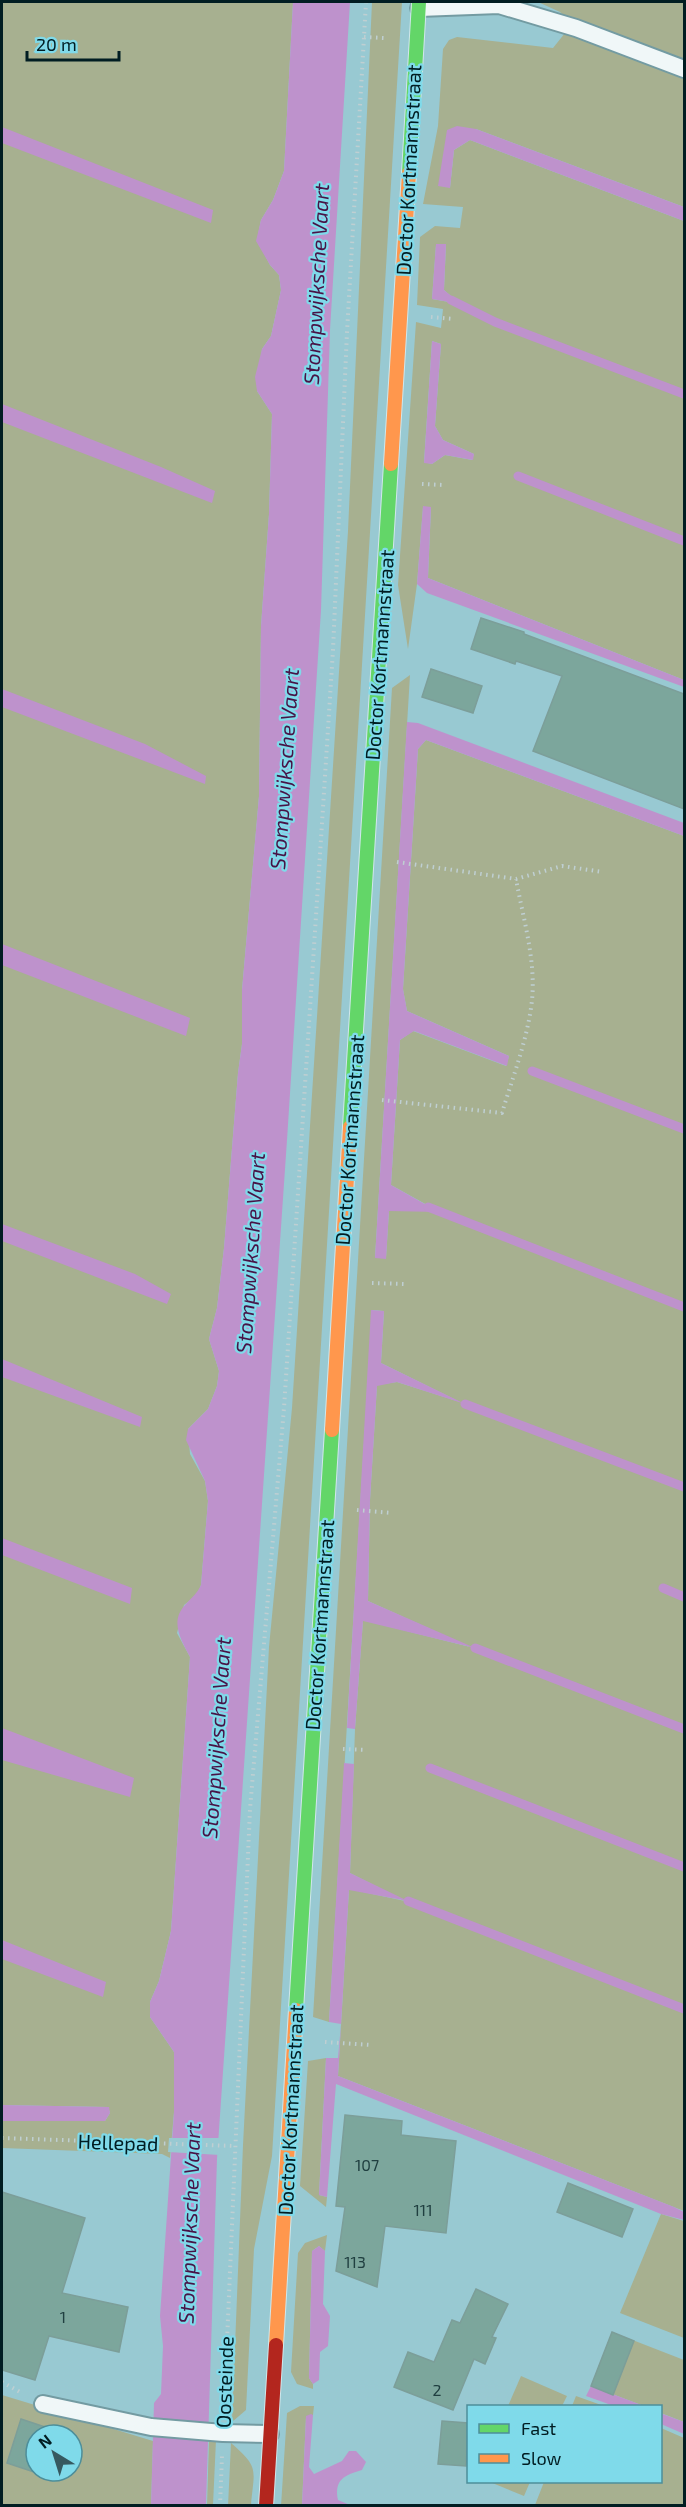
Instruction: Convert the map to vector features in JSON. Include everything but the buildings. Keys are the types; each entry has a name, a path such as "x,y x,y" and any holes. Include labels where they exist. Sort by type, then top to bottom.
{"main road":[{"name":"Doctor Kortmannstraat","path":"270,2434 419,4"},
{"path":"266,2505 270,2434"}],"lane":[{"name":"Doctor Kortmannstraat","path":"419,4 498,5 576,28 684,69"},
{"path":"43,2404 151,2427 270,2434"}],"path":[{"path":"235,2146 250,1809 284,1408 333,650 347,332 366,2"},
{"path":"393,862 516,879 562,866 603,872"},
{"path":"380,1100 502,1113 521,1052 532,999 530,952 516,879"},
{"path":"353,1510 392,1513"},
{"path":"295,2040 371,2045"},
{"name":"Hellepad","path":"2,2138 235,2146"},
{"name":"Oosteinde","path":"220,2505 216,2432 230,2258 235,2146"}],"green space":[{"path":"2,2 293,2 284,171 273,200 261,220 257,240 270,265 279,275 281,290 271,336 262,349 257,391 272,414 269,514 261,626 259,796 242,990 242,1044 224,1248 217,1308 209,1339 219,1371 217,1386 208,1409 188,1429 190,1454 205,1481 208,1501 201,1585 197,1595 184,1605 177,1633 190,1657 171,1931 159,1981 150,2002 150,2017 174,2052 174,2112 170,2158 162,2154 2,2148 2,2121 105,2121 110,2113 108,2107 2,2105"},
{"path":"372,2 402,2 272,2156 254,2249 246,2410 232,2422 243,2145 269,1647 292,1408 348,531"},
{"path":"538,2 684,2 684,64 568,20 560,12"},
{"path":"565,33 684,79 684,207 476,129 447,130 450,188 454,150 470,140 684,221 684,680 428,578 431,507 423,507 417,584 408,649 398,585 416,322 441,328 443,309 417,305 420,237 435,226 460,228 463,207 423,204 438,126 443,49 449,40 457,37 553,48","holes":["446,244 444,290 460,304 432,299 436,245","432,341 441,344 435,426 443,440 474,454 472,460 445,455 432,464 424,462"]},
{"path":"410,675 375,1258 386,1258 389,1210 438,1211 391,1185 400,1040 413,1031 506,1066 509,1056 407,1011 403,989 418,749 426,740 684,836 684,2211 338,2076 349,1889 405,1901 350,1873 355,1729 363,1620 470,1647 368,1601 370,1500 377,1385 397,1382 460,1402 381,1363 384,1311 372,1310 329,2022 313,2017 392,688"},
{"path":"326,2058 319,2195 327,2197 326,2207 300,2186 308,2061"},
{"path":"661,2214 684,2221 684,2338 620,2313"},
{"path":"327,2235 325,2251 319,2246 312,2251 309,2378 313,2389 297,2384 291,2372 298,2253 305,2243"},
{"path":"612,2332 684,2360 684,2422 662,2413 662,2405 641,2405 591,2386"},
{"path":"521,2376 567,2396 562,2405 508,2405"},
{"path":"2,2395 153,2441 151,2505 2,2505"},
{"path":"576,2396 601,2405 572,2405"},
{"path":"300,2406 314,2406 313,2415 306,2417 302,2505 281,2506 287,2413"},
{"path":"662,2428 684,2438 684,2505 535,2505 544,2483 662,2483"},
{"path":"209,2440 216,2440 213,2505 207,2506"},
{"path":"231,2443 247,2458 253,2470 251,2505 228,2506"},
{"path":"492,2483 530,2483 524,2496"}],"water":[{"name":"Stompwijksche Vaart","path":"293,2 350,2 330,330 321,610 217,2159 206,2505 151,2505 154,2403 161,2394 163,2346 160,2316 174,2112 174,2052 150,2017 150,2002 159,1981 171,1931 190,1657 177,1624 181,1610 201,1585 208,1501 205,1481 186,1440 188,1429 208,1409 217,1386 219,1371 209,1339 217,1308 224,1248 242,1044 242,990 259,796 261,626 269,514 272,414 257,391 255,377 262,349 271,336 281,290 279,275 270,265 256,241 261,220 273,200 284,171"},
{"path":"457,126 476,129 684,207 684,221 470,140 454,150 450,188 438,186 447,130"},
{"path":"2,127 213,210 211,223 2,143"},
{"path":"436,244 446,244 444,290 461,304 432,299"},
{"path":"432,341 441,344 435,426 443,440 474,454 473,460 445,455 432,464 424,463"},
{"path":"2,404 215,491 212,503 2,422"},
{"path":"423,506 431,507 428,578 684,680 684,687 427,593 417,584"},
{"path":"2,689 145,744 206,776 205,784 2,707"},
{"path":"407,722 418,723 684,823 684,836 426,740 418,749 403,989 407,1011 509,1056 507,1066 414,1031 400,1040 391,1185 439,1212 389,1211 386,1259 375,1258"},
{"path":"2,944 190,1018 186,1036 2,965"},
{"path":"2,1224 135,1274 171,1294 167,1304 2,1241"},
{"path":"371,1310 384,1311 381,1363 465,1404 397,1382 377,1386 370,1500 368,1601 475,1648 363,1621 355,1729 347,1728"},
{"path":"2,1359 142,1417 140,1427 2,1377"},
{"path":"2,1538 132,1588 130,1604 2,1555"},
{"path":"2,1728 134,1778 130,1797 2,1760"},
{"path":"344,1763 354,1764 350,1873 408,1901 349,1890 338,2076 674,2207 684,2212 684,2220 661,2214 336,2084 327,2197 319,2195 326,2058 338,2058 341,2024 329,2022"},
{"path":"2,1940 106,1982 103,1997 2,1959"},
{"path":"2,2105 109,2107 110,2113 105,2121 2,2121"},
{"path":"319,2246 325,2251 323,2304 330,2316 328,2346 320,2352 319,2380 313,2384 309,2378 312,2251"},
{"path":"591,2386 641,2405 611,2405 586,2396"},
{"path":"662,2414 684,2422 684,2434 662,2424"},
{"path":"313,2415 309,2467 314,2474 342,2461 349,2451 356,2451 366,2462 362,2470 345,2476 339,2483 338,2500 350,2505 302,2505 306,2416"}],"pier":[{"path":"169,2138 222,2138 220,2155 168,2152"}],"waterway":[{"path":"451,300 495,322 684,394"},
{"path":"518,476 684,541"},
{"path":"532,1071 684,1129"},
{"path":"428,1207 684,1307"},
{"path":"465,1404 684,1487"},
{"path":"663,1588 684,1597"},
{"path":"475,1648 684,1729"},
{"path":"430,1768 684,1867"},
{"path":"408,1901 684,2009"}],"traffic: fast":[{"path":"409,173 419,2"},
{"path":"350,1127 391,464"},
{"path":"296,2010 332,1430"}],"traffic: slow":[{"path":"391,464 409,173"},
{"path":"332,1430 350,1127"},
{"path":"276,2345 296,2010"}],"traffic: jam":[{"path":"266,2506 276,2345"}]}
